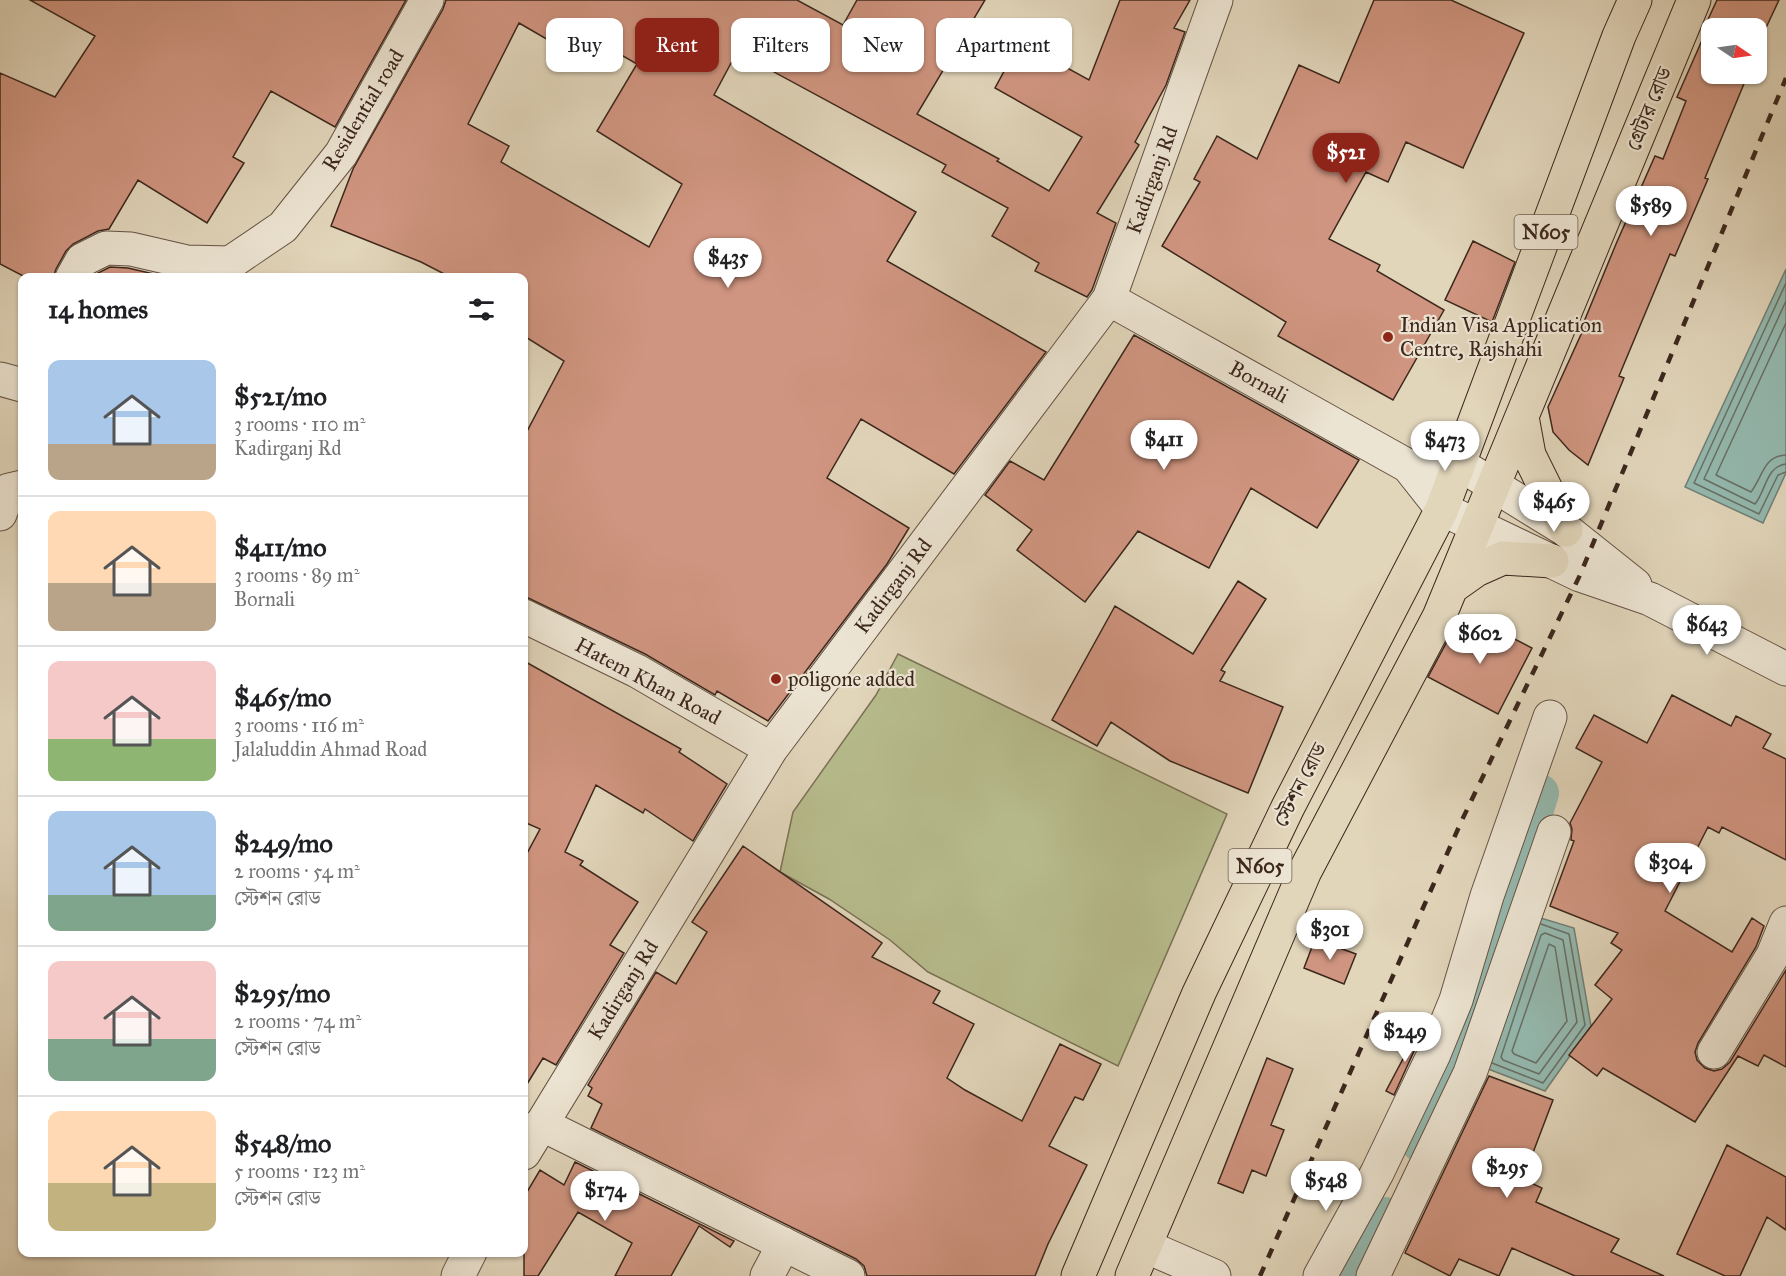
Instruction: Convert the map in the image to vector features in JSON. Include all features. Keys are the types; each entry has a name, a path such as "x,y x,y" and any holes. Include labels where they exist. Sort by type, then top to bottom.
{"highway":[{"name":"N605","path":"1459,464 1619,36 1635,0"},
{"name":"গ্রেটার রোড","path":"1494,485 1694,0"},
{"path":"1522,417 1529,455 1566,530"},
{"name":"স্টেশন রোড","path":"1078,1276 1199,993 1288,807 1442,509 1459,464"},
{"name":"স্টেশন রোড","path":"1132,1276 1305,872 1439,617 1494,485"},
{"path":"1452,588 1476,570 1503,558 1552,561"}],"street":[{"name":"Residential road","path":"75,273 82,260 106,248 131,249 187,262 230,263 284,227 341,154 427,0"},
{"name":"Kadirganj Rd","path":"528,1146 771,749 1109,299 1216,0"},
{"name":"Bornali","path":"1109,299 1408,466 1442,509"},
{"path":"1408,466 1459,464 1566,530 1650,599"},
{"path":"0,514 9,490 18,488"},
{"path":"1442,509 1580,575 1650,599 1786,669"},
{"name":"Hatem Khan Road","path":"528,618 637,671 771,749"},
{"path":"1320,1276 1377,1173 1434,1054 1456,1000 1487,896 1550,717"},
{"path":"1373,1276 1470,1073 1554,832"},
{"path":"1714,1052 1773,954 1786,923"},
{"path":"1434,1054 1470,1073"},
{"path":"541,1124 848,1276"},
{"path":"1377,1173 1413,1193"},
{"path":"767,1276 784,1244"},
{"path":"1144,1246 1214,1276"},
{"path":"458,1276 468,1257"}],"green space":[{"path":"898,654 1227,814 1118,1066 928,972 890,940 829,899 780,872 793,812 876,695"}],"water":[{"path":"1786,269 1786,473 1763,523 1685,487"},
{"path":"1534,916 1574,928 1591,1026 1545,1091 1483,1067"}],"building":[{"path":"30,0 406,0 335,127 271,91 233,157 244,163 207,223 138,180 109,229 98,231 73,244 66,251 55,273 18,273 0,264 0,73 55,97 95,36"},
{"path":"446,0 797,0 842,24 842,72 924,72 924,18 847,18 857,0 985,0 974,18 936,18 936,72 942,72 917,114 999,159 997,161 1049,191 1082,137 995,88 1004,72 1072,71 1089,80 1120,0 1190,0 1174,28 1185,32 1166,85 1135,142 1139,145 1097,213 1116,223 1092,290 1087,297 1035,271 1039,263 992,236 1008,208 942,172 946,165 774,72 830,72 830,18 731,18 731,63 714,95 916,212 887,261 1046,352 954,474 861,419 827,478 909,528 887,564 768,721 717,691 715,695 645,654 528,598 528,429 564,361 528,338 528,273 442,273 421,262 331,226 353,169","holes":["546,18 623,18 623,56 635,63 635,18 719,18 719,72 635,72 635,67 597,131 682,184 649,247 501,162 509,146 468,124 519,23 546,39"]},
{"path":"1374,0 1451,0 1524,33 1463,168 1406,142 1388,182 1366,172 1329,239 1380,265 1377,271 1444,310 1393,400 1278,336 1286,322 1162,246 1200,182 1194,179 1217,136 1257,159 1299,65 1339,83"},
{"path":"1717,0 1779,0 1767,26 1767,18 1709,18"},
{"path":"1701,43 1701,84 1744,84 1705,178 1708,179 1675,256 1670,254 1619,376 1624,378 1588,465 1569,450 1553,432 1548,407 1583,330 1581,329 1616,244 1655,156 1663,159 1686,101 1677,97"},
{"path":"1473,241 1515,262 1492,322 1445,300"},
{"path":"110,267 150,273 98,273"},
{"path":"1134,335 1359,460 1317,528 1251,488 1209,568 1138,531 1085,602 1017,550 1032,530 985,495 1010,461 1044,480"},
{"path":"1238,581 1266,599 1221,670 1225,672 1220,681 1283,707 1248,793 1170,761 1111,722 1097,746 1052,720 1115,606 1193,654"},
{"path":"1458,621 1490,635 1493,628 1532,648 1498,714 1428,677"},
{"path":"528,663 681,749 679,752 727,784 693,841 645,809 643,813 596,785 565,852 583,861 580,865 638,902 610,945 624,953 556,1065 543,1058 528,1082 528,852 540,829 528,824"},
{"path":"1672,695 1731,726 1736,716 1771,734 1763,748 1786,759 1786,860 1722,827 1719,833 1708,827 1665,911 1732,952 1752,918 1764,926 1756,947 1698,1043 1695,1052 1697,1060 1705,1068 1714,1071 1722,1069 1730,1062 1786,970 1786,1067 1764,1055 1758,1066 1738,1056 1695,1122 1603,1068 1597,1076 1569,1055 1612,999 1595,985 1622,950 1611,943 1618,933 1550,906 1574,841 1571,840 1570,823 1602,762 1576,748 1594,715 1647,743"},
{"path":"743,846 882,943 872,957 940,991 933,1003 974,1024 947,1078 965,1090 1022,1121 1060,1044 1101,1064 1083,1100 1075,1097 1049,1146 1087,1165 1048,1244 1035,1276 867,1276 864,1266 856,1259 591,1128 602,1104 588,1096 592,1088 588,1085 656,972 676,984 707,932 692,922"},
{"path":"1315,939 1356,954 1344,984 1304,968"},
{"path":"1421,1025 1425,1027 1394,1095 1386,1091"},
{"path":"1267,1058 1293,1069 1271,1125 1284,1130 1266,1176 1252,1170 1243,1193 1218,1183"},
{"path":"1489,1076 1553,1100 1523,1179 1542,1188 1536,1202 1619,1239 1611,1252 1664,1276 1575,1276 1512,1248 1499,1276 1459,1259 1450,1276 1405,1253"},
{"path":"1727,1145 1786,1177 1786,1230 1767,1217 1740,1276 1725,1276 1677,1254"},
{"path":"575,1162 734,1241 730,1247 699,1226 671,1276 615,1276 632,1243 578,1212 538,1276 524,1276 524,1257 528,1257 528,1190 540,1170 564,1185"}],"waterway":[{"path":"1420,1143 1439,1101 1472,1014 1540,793"},
{"path":"1353,1276 1385,1216"}],"railway":[{"path":"1260,1276 1462,820 1580,575 1786,78"}],"place":[{"name":"Indian Visa Application Centre, Rajshahi","path":"1388,337"},
{"name":"poligone added","path":"776,679"}]}
